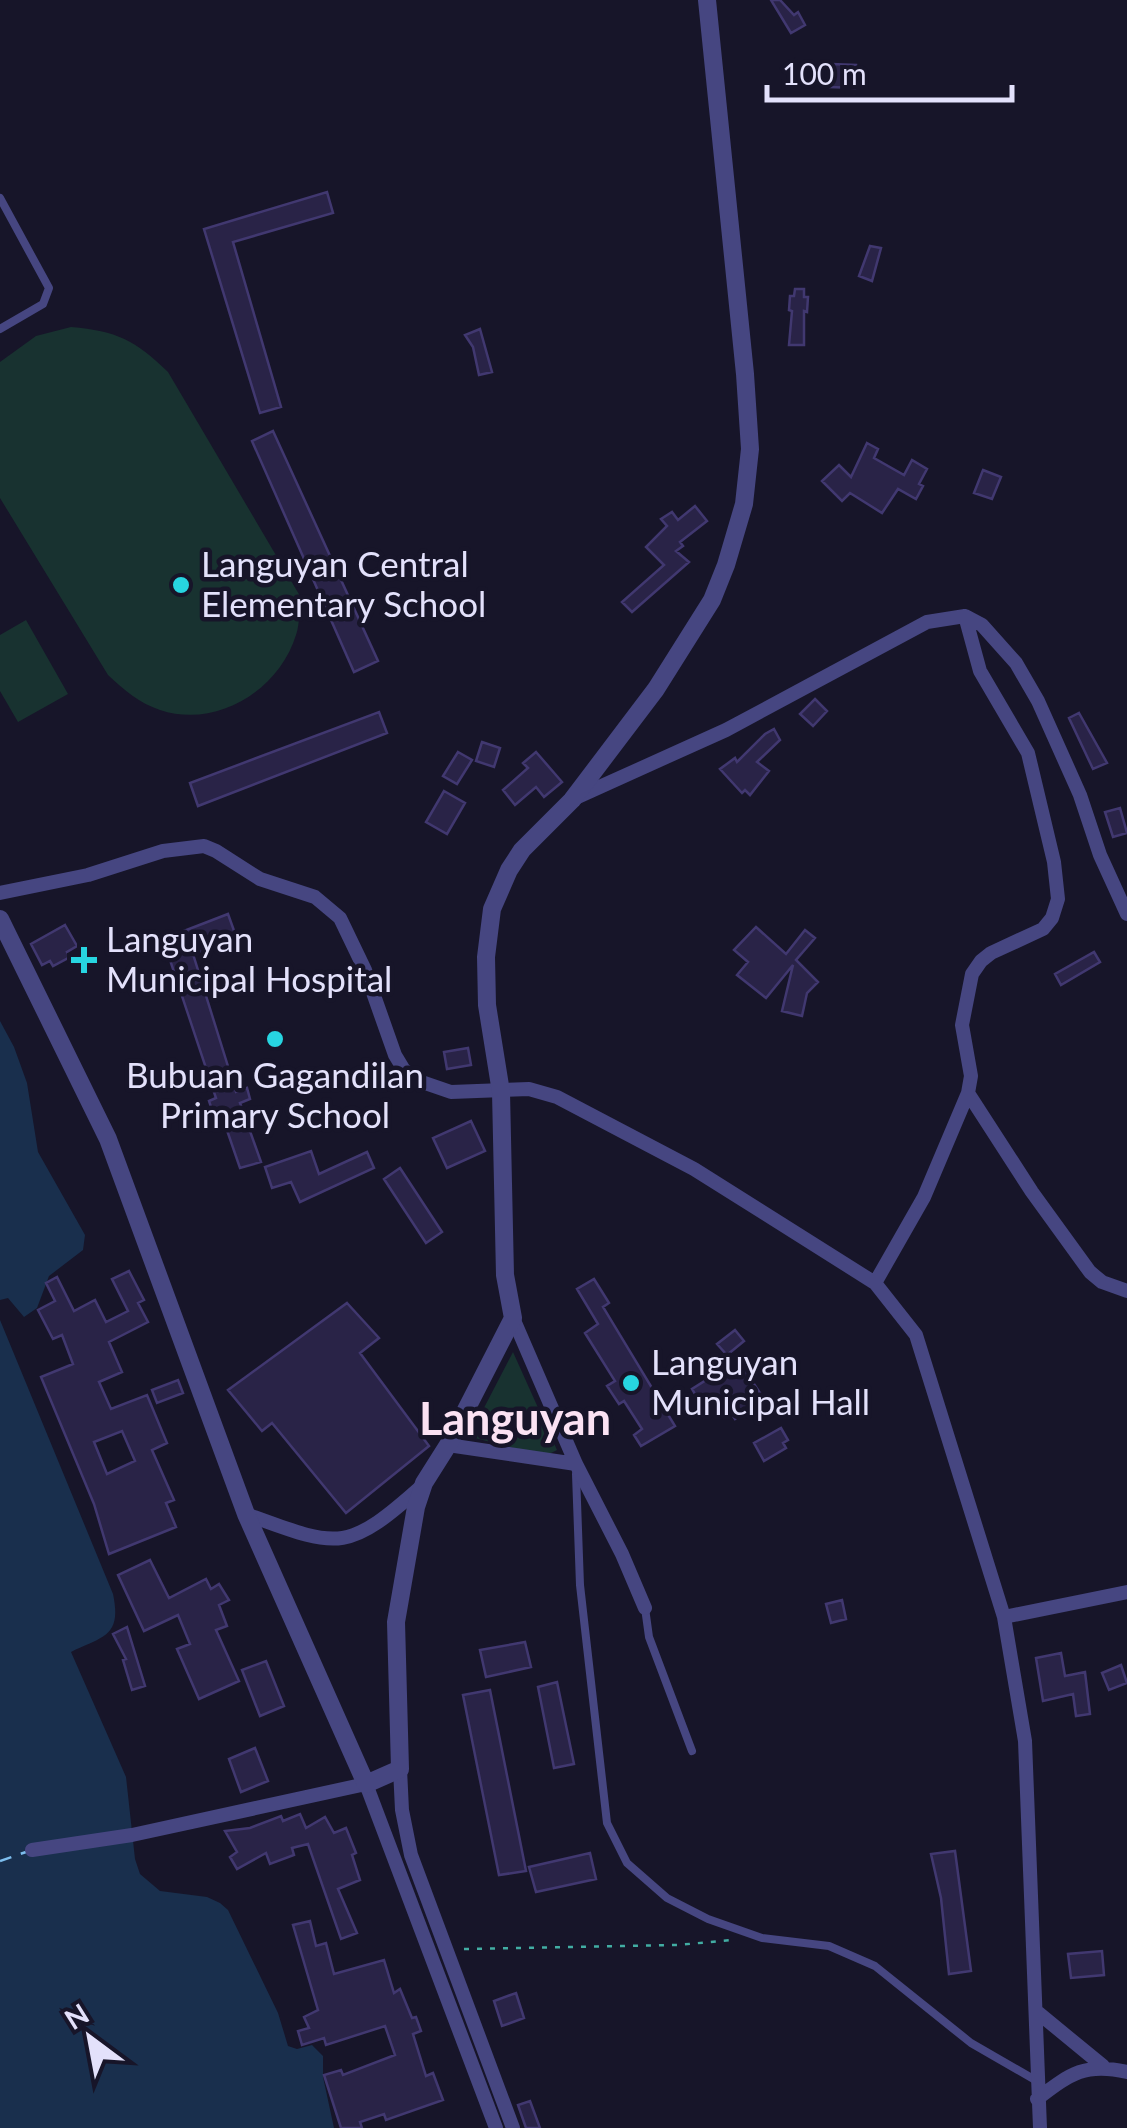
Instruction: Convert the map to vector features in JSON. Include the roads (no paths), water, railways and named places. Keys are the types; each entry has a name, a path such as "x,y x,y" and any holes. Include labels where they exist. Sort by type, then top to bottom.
{"street":[{"path":"645,1608 512,1318 506,1274 501,1092 485,977 492,909 509,870 522,850 572,800 656,689 712,600 744,504 750,449 745,374 707,0"},
{"path":"572,800 726,730 927,622 965,616 982,625 1008,654 1038,701 1127,914"},
{"path":"875,1282 924,1197 968,1094 971,1076 962,1024 972,974 991,953 1043,929 1052,918 1058,899 1054,862 1028,753 980,671 965,616"},
{"path":"0,892 73,878 163,851 204,846 216,851 260,878 316,897 340,918 365,970 388,1040 404,1070 434,1089 529,1089 570,1103 694,1170 875,1282 916,1335 1004,1617 1025,1741 1040,2128"},
{"path":"0,918 74,1064 125,1179 246,1514 366,1784 496,2128"},
{"path":"968,1094 1090,1272 1102,1282 1127,1291"},
{"path":"512,1318 424,1484 408,1541 396,1622 402,1810 411,1855 513,2128"},
{"path":"448,1445 576,1464"},
{"path":"246,1514 308,1537 327,1541 346,1538 377,1523 424,1484"},
{"path":"1004,1617 1127,1592"},
{"path":"32,1850 132,1835 366,1784 400,1769"},
{"path":"396,1860 411,1855"},
{"path":"1036,2011 1102,2066 1127,2072"},
{"path":"1037,2099 1064,2079 1102,2066"}],"lane":[{"path":"0,198 49,294 44,304 0,329"},
{"path":"576,1464 580,1585 607,1823 615,1846 643,1880 667,1898 708,1919 762,1938 829,1946 875,1966 970,2043 1037,2081"},
{"path":"645,1608 649,1638 692,1750"}],"water":[{"path":"0,1021 27,1083 38,1152 85,1235 83,1250 49,1276 37,1308 24,1317 8,1298 0,1300"},
{"path":"0,1320 113,1594 112,1627 101,1638 71,1652 126,1777 140,1874 160,1891 207,1897 228,1910 278,2013 288,2046 297,2049 312,2045 323,2056 323,2077 334,2128 0,2128"}],"place":[{"name":"Languyan Central Elementary School","path":"181,585"},
{"name":"Languyan Municipal Hospital","path":"84,960"},
{"name":"Bubuan Gagandilan Primary School","path":"275,1039"},
{"name":"Languyan Municipal Hall","path":"631,1383"}],"district":[{"name":"Languyan","path":"515,1419"}]}
